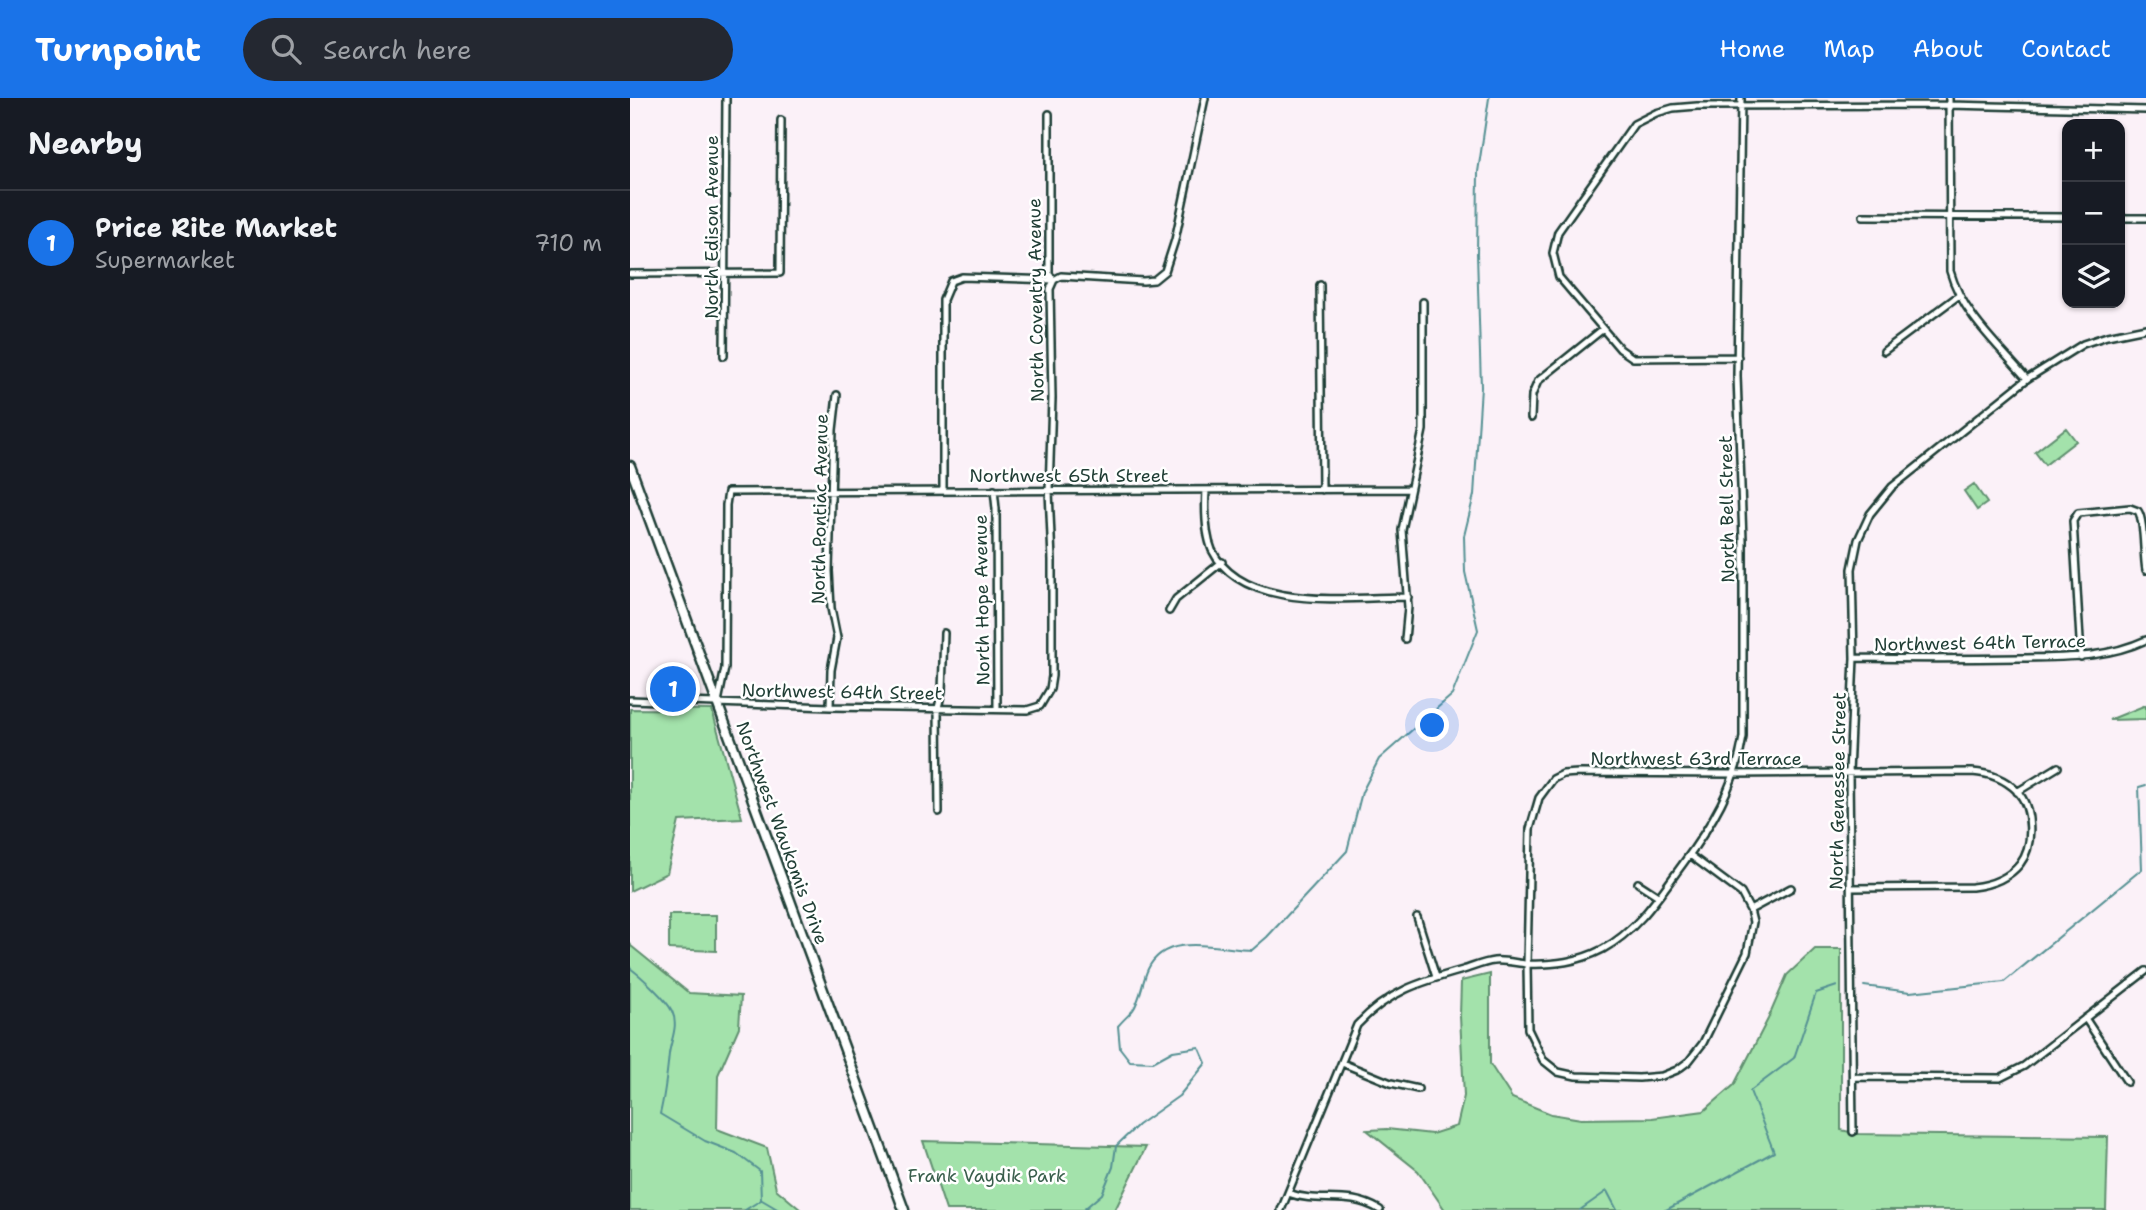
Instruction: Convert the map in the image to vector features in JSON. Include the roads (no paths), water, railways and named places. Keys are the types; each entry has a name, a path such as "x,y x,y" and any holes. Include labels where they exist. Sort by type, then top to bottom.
{"main road":[{"name":"Northwest Waukomis Drive","path":"630,466 904,1210"}],"street":[{"name":"North Edison Avenue","path":"724,356 727,274 726,98"},
{"path":"943,491 943,300 951,281 962,277 1054,281 1061,276 1143,281 1160,277 1165,271 1175,240 1205,98"},
{"name":"North Bell Street","path":"1342,1063 1357,1025 1385,998 1404,988 1494,961 1558,964 1603,949 1638,923 1690,855 1718,811 1734,774 1743,737 1743,540 1737,376 1741,98"},
{"path":"1949,102 1950,271 1958,296 2027,379"},
{"path":"1738,357 1633,358 1620,349 1559,277 1553,253 1558,232 1634,124 1673,108 1741,106 1949,102 2146,110"},
{"name":"North Coventry Avenue","path":"1047,695 1052,676 1050,289 1054,281 1049,274 1049,114"},
{"path":"630,274 780,273 781,120"},
{"path":"1863,216 2062,217"},
{"path":"2125,218 2146,218"},
{"path":"1320,285 1322,490"},
{"path":"1884,351 1958,296"},
{"path":"1405,639 1408,597 1402,530 1423,429 1423,302"},
{"name":"North Genessee Street","path":"1853,1132 1850,773 1854,658 1852,569 1858,540 1880,500 1912,470 2027,379 2083,344 2146,328"},
{"path":"1531,418 1532,394 1538,381 1603,329"},
{"name":"North Pontiac Avenue","path":"830,707 831,670 837,638 831,608 830,571 837,395"},
{"name":"Northwest 65th Street","path":"717,704 725,668 728,492 1410,489"},
{"name":"North Hope Avenue","path":"994,490 998,709"},
{"path":"1206,490 1212,548 1222,562 1245,582 1274,595 1294,598 1408,597"},
{"path":"2081,657 2073,521 2078,513 2134,509 2141,515 2146,570"},
{"path":"1169,611 1175,598 1222,562"},
{"path":"939,812 938,708 942,691 944,633"},
{"name":"Northwest 64th Terrace","path":"1854,658 2081,657 2117,652 2146,640"},
{"name":"Northwest 64th Street","path":"630,700 1027,710 1040,706 1047,695"},
{"path":"1851,888 1972,887 1990,884 2006,877 2021,864 2028,847 2027,809 2017,792 2058,767"},
{"name":"Northwest 63rd Terrace","path":"1750,910 1753,922 1747,953 1703,1043 1689,1061 1677,1070 1662,1076 1639,1078 1576,1076 1558,1072 1543,1060 1528,1029 1530,829 1539,798 1553,779 1563,774 1980,772 1998,778 2017,792"},
{"path":"1690,855 1741,893 1750,910 1791,888"},
{"path":"1638,883 1658,896"},
{"path":"1417,917 1436,977"},
{"path":"1853,1077 2000,1078 2024,1066 2146,971"},
{"path":"2085,1018 2127,1082"},
{"path":"1281,1210 1342,1063 1397,1085 1418,1089"},
{"path":"1289,1193 1298,1197 1355,1199 1380,1210"}],"waterway":[{"path":"1083,1210 1102,1194 1113,1167 1116,1146 1138,1125 1179,1096 1206,1063 1199,1047 1173,1051 1153,1062 1130,1061 1120,1048 1118,1026 1136,1005 1148,969 1156,957 1180,946 1252,950 1267,937 1347,851 1362,792 1379,759 1452,695 1478,630 1465,572 1464,536 1474,495 1481,387 1477,254 1478,172 1489,98"},
{"path":"1864,986 1910,992 2004,982 2142,869 2139,787 2146,785"},
{"path":"630,968 659,994 674,1017 675,1027 660,1114 705,1141 736,1153 760,1171 761,1200 745,1210"},
{"path":"1666,1210 1774,1152 1750,1091 1794,1058 1816,993 1837,986"},
{"path":"1580,1210 1607,1191 1617,1210"},
{"path":"762,1200 779,1210"}],"place":[{"name":"Price Rite Market","path":"673,689"}],"park label":[{"name":"Frank Vaydik Park","path":"987,1176"}]}
